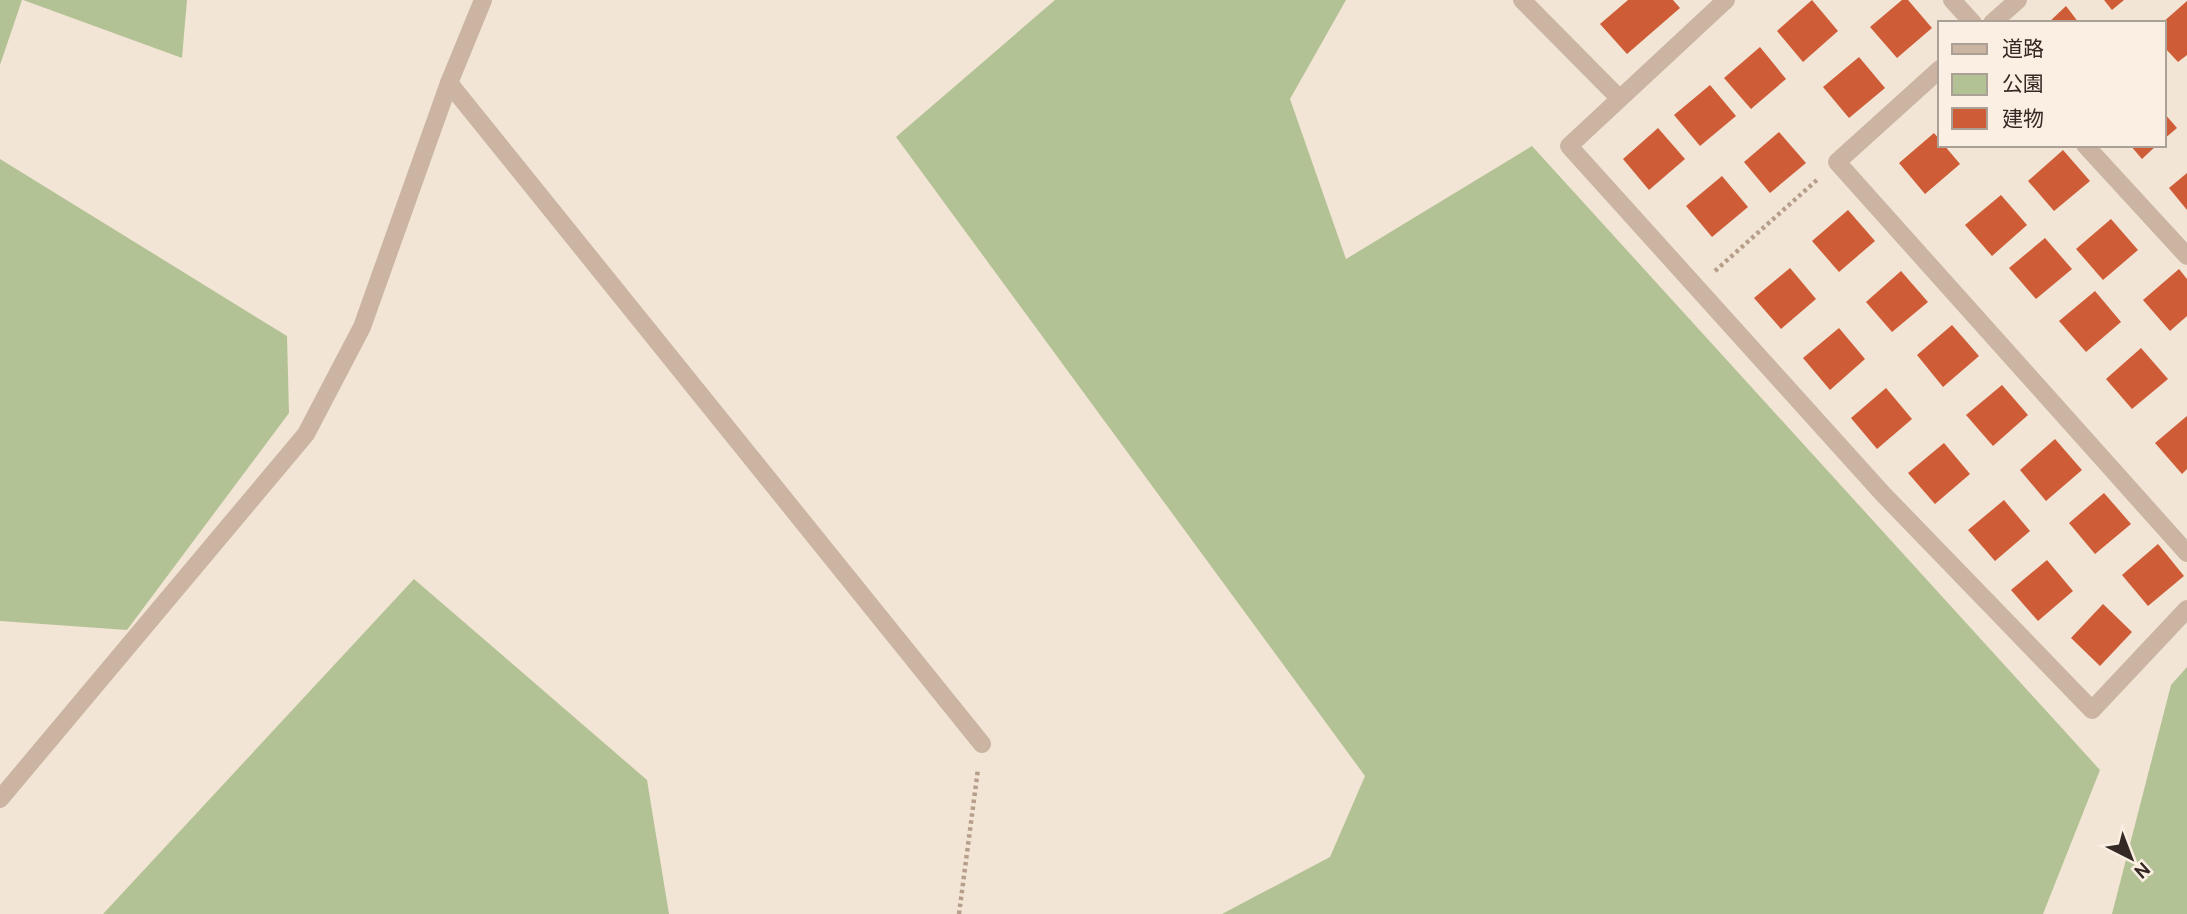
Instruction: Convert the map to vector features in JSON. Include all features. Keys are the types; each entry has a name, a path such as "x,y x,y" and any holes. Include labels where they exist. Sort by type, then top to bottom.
{"street":[{"path":"0,799 306,434 362,327 449,83 483,0"},
{"path":"1522,0 1619,98"},
{"path":"1726,0 1569,146 1883,494 2092,710 2187,609"},
{"path":"1952,0 1971,21"},
{"path":"1994,21 2018,0"},
{"path":"1938,71 1837,162 2187,553"},
{"path":"449,83 982,744"},
{"path":"2087,147 2187,256"}],"path":[{"path":"1697,288 1837,162"},
{"path":"959,914 982,744"}],"green space":[{"path":"0,0 22,0 0,65"},
{"path":"23,0 187,0 182,58"},
{"path":"1055,0 1346,0 1290,99 1346,259 1532,146 2100,770 2043,914 1222,914 1330,857 1365,776 896,137"},
{"path":"0,159 287,336 289,413 127,630 0,621"},
{"path":"414,579 647,780 669,914 103,914"},
{"path":"2187,667 2187,914 2112,914 2171,685"}],"building":[{"path":"1628,0 1673,0 1680,8 1627,54 1600,24"},
{"path":"1812,0 1838,31 1803,62 1777,31"},
{"path":"1902,0 1908,0 1932,28 1897,58 1870,27"},
{"path":"2104,0 2124,0 2112,10"},
{"path":"2187,1 2187,55 2178,62 2166,49 2164,21"},
{"path":"2066,6 2077,21 2050,21"},
{"path":"1760,47 1786,79 1751,109 1724,78"},
{"path":"1859,57 1885,88 1849,118 1823,87"},
{"path":"1710,85 1736,116 1700,146 1674,115"},
{"path":"2166,115 2177,128 2166,137"},
{"path":"1658,128 1685,159 1649,190 1623,159"},
{"path":"1779,132 1806,163 1770,193 1744,162"},
{"path":"1934,133 1938,138 1938,147 1946,147 1960,164 1925,194 1899,163"},
{"path":"2132,147 2155,147 2142,159"},
{"path":"2063,150 2090,181 2054,211 2028,181"},
{"path":"2187,173 2187,210 2169,188"},
{"path":"1722,176 1748,207 1712,237 1686,206"},
{"path":"2001,195 2027,225 1992,256 1965,225"},
{"path":"1848,210 1875,241 1839,272 1812,241"},
{"path":"2111,219 2138,250 2103,280 2076,249"},
{"path":"2045,238 2072,269 2036,299 2009,268"},
{"path":"1790,268 1816,299 1781,329 1754,298"},
{"path":"2179,269 2187,279 2187,316 2170,331 2143,300"},
{"path":"1901,271 1928,302 1892,332 1866,302"},
{"path":"2095,291 2121,322 2086,352 2059,321"},
{"path":"1952,325 1979,356 1943,387 1917,355"},
{"path":"1839,328 1865,359 1830,390 1803,358"},
{"path":"2141,348 2168,379 2132,409 2106,379"},
{"path":"2002,385 2028,415 1993,446 1966,415"},
{"path":"1886,388 1912,419 1877,449 1851,418"},
{"path":"2187,416 2187,469 2182,474 2155,443"},
{"path":"2055,439 2082,470 2046,501 2020,470"},
{"path":"1944,443 1970,474 1935,504 1908,473"},
{"path":"2104,493 2131,524 2095,554 2069,523"},
{"path":"2004,500 2030,531 1995,561 1968,530"},
{"path":"2158,544 2184,576 2148,606 2122,575"},
{"path":"2047,560 2073,591 2038,621 2011,590"},
{"path":"2103,604 2132,632 2100,666 2071,638"}]}
